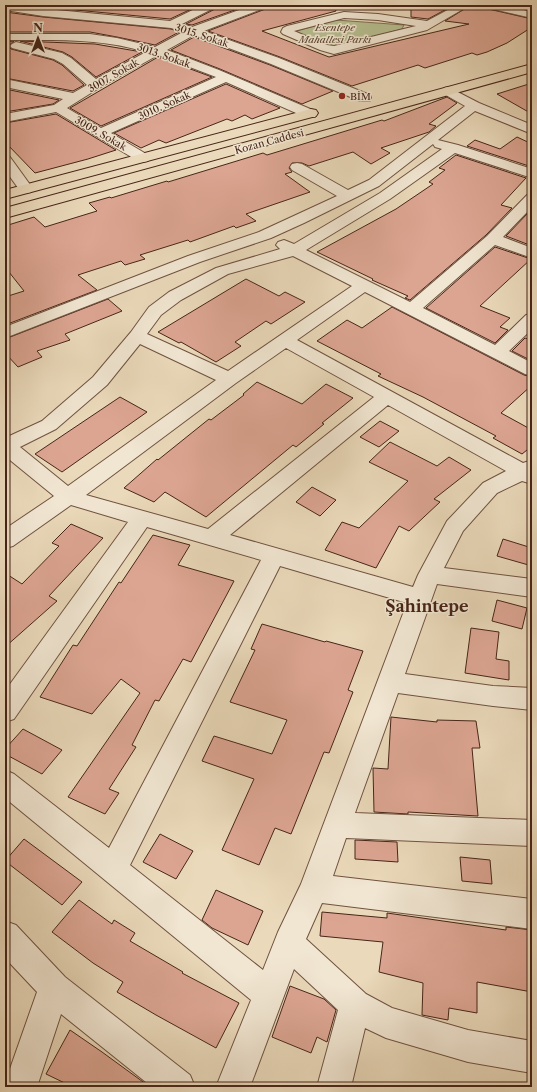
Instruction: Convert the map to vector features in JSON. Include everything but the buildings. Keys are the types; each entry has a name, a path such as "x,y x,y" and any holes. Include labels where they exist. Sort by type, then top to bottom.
{"highway":[{"name":"Kozan Caddesi","path":"5,213 532,68"},
{"path":"344,104 380,94"},
{"name":"Kozan Caddesi","path":"5,195 324,110"}],"street":[{"path":"172,25 212,5"},
{"name":"3007. Sokak","path":"5,118 58,108 95,85 193,31 263,5"},
{"path":"430,25 378,17 344,15 291,28 286,32 324,48 334,50 430,25 465,5"},
{"path":"488,5 518,8 532,15"},
{"name":"3015. Sokak","path":"5,7 26,15 172,25 193,31 275,61 365,98"},
{"path":"145,22 154,11"},
{"path":"26,15 6,40 58,56 67,61 95,85"},
{"name":"3013. Sokak","path":"6,40 96,39 116,41 156,51 226,77 310,114"},
{"name":"3010. Sokak","path":"101,133 226,77"},
{"path":"5,83 76,98"},
{"path":"448,91 474,106 532,130"},
{"path":"5,333 194,259 265,235 348,196 374,183 474,106"},
{"name":"3009. Sokak","path":"58,108 143,158"},
{"path":"430,140 532,174"},
{"path":"421,598 212,538 142,520 68,497 5,445 49,425 100,381 137,336 155,311 175,296 222,271 295,250 385,196 453,148"},
{"path":"5,160 26,189"},
{"path":"297,167 348,196"},
{"path":"410,310 493,239 532,198"},
{"path":"265,235 410,310 532,370"},
{"path":"493,239 532,253"},
{"path":"5,540 68,497 229,379 363,286"},
{"path":"498,352 532,319"},
{"path":"137,336 229,379"},
{"path":"285,340 529,472"},
{"path":"212,538 387,396"},
{"path":"233,1087 289,942 314,888 429,575 455,526 490,488 529,472"},
{"path":"5,711 142,520"},
{"path":"113,870 274,556"},
{"path":"429,575 532,588"},
{"path":"389,682 494,696 532,698"},
{"path":"5,782 269,994"},
{"path":"337,825 532,833"},
{"path":"314,888 532,914"},
{"path":"5,936 54,988 178,1087"},
{"path":"289,942 355,1005 386,1022 468,1046 532,1057"},
{"path":"20,1087 54,988"},
{"path":"334,1087 355,1005"}],"green space":[{"name":"Esentepe Mahallesi Parkı","path":"336,20 404,25 402,29 330,48 293,32"}],"place":[{"name":"BİM","path":"342,96"}],"district":[{"name":"Şahintepe","path":"427,606"}]}
